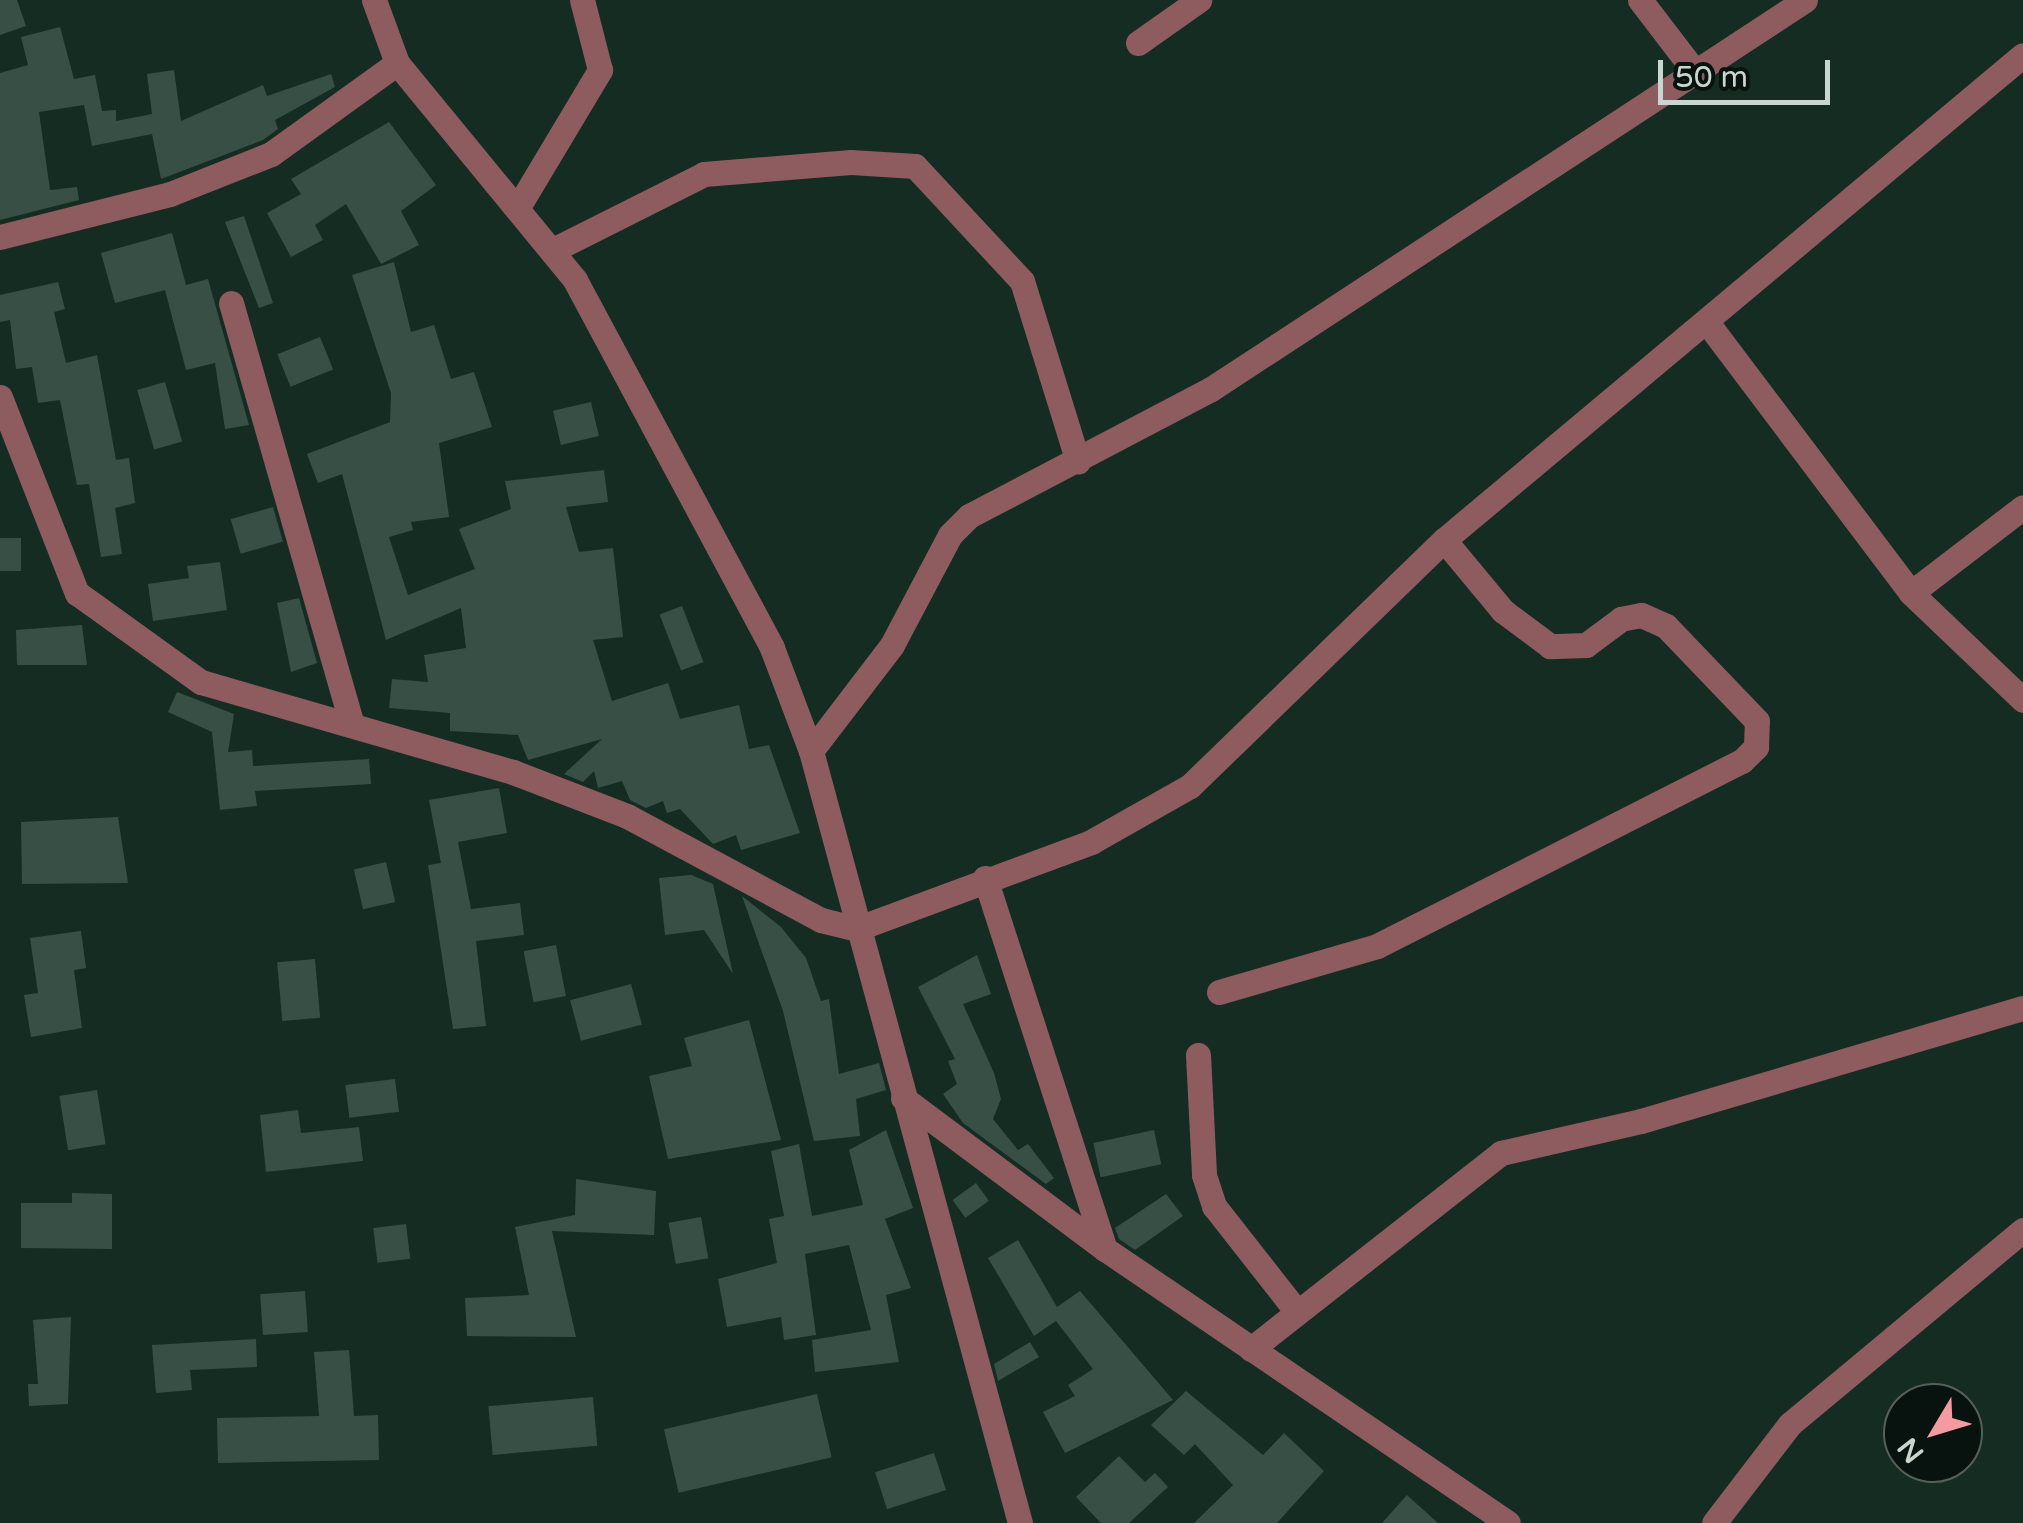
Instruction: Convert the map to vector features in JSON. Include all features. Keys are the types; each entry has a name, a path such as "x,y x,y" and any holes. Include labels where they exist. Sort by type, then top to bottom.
{"street":[{"path":"374,0 397,63 553,250 772,648 811,752 1020,1523"},
{"path":"518,207 600,70 582,0"},
{"path":"1138,44 1200,0"},
{"path":"1640,0 1693,69"},
{"path":"811,752 892,644 950,535 970,516 1211,389 1693,69 1805,0"},
{"path":"0,396 77,593 202,682 352,725 626,816 822,920 856,929 984,878 1090,842 1190,786 1444,540 2023,54"},
{"path":"0,237 170,194 271,154 397,63"},
{"path":"553,250 714,172 851,162 916,166 1022,281 1078,462"},
{"path":"231,303 352,725"},
{"path":"1706,321 1911,593 2023,700"},
{"path":"1911,593 2023,507"},
{"path":"1220,992 1377,946 1742,762 1756,747 1757,721 1666,626 1641,616 1621,619 1586,645 1550,646 1503,611 1444,540"},
{"path":"984,878 1105,1249"},
{"path":"1251,1349 1501,1153 1641,1121 2023,1008"},
{"path":"1198,1055 1204,1175 1214,1206 1296,1312"},
{"path":"902,1098 1105,1249 1508,1523"},
{"path":"1714,1523 1790,1424 2023,1230"}],"building":[{"path":"0,0 17,0 26,26 0,35"},
{"path":"60,27 74,79 95,75 102,111 116,110 116,121 152,114 147,74 174,70 181,121 263,85 267,96 331,74 335,87 275,120 278,129 263,140 161,179 152,134 92,146 84,105 39,112 50,190 77,187 79,200 0,220 0,73 28,65 21,37"},
{"path":"389,122 436,185 401,211 419,245 381,264 346,204 315,225 323,240 291,257 267,213 301,194 291,179"},
{"path":"244,216 273,303 259,308 225,222"},
{"path":"172,233 186,285 208,279 249,425 225,429 215,363 186,370 165,290 115,303 101,253"},
{"path":"394,262 411,332 434,325 451,379 474,372 492,427 439,443 449,517 411,522 413,530 389,537 408,595 475,569 459,529 511,509 505,481 604,470 608,502 566,507 579,552 613,548 623,637 593,640 612,701 668,683 680,719 739,705 749,749 769,745 800,833 741,850 736,835 713,844 680,809 667,813 663,801 646,808 630,800 622,781 598,788 594,771 583,782 564,774 602,739 528,760 518,735 450,731 450,713 389,708 392,679 428,682 424,655 466,648 461,608 386,640 342,474 318,483 307,454 390,422 391,393 352,275"},
{"path":"58,282 65,309 54,312 66,363 97,355 116,460 129,458 135,503 115,508 122,554 101,557 89,484 77,485 60,400 38,403 32,367 16,369 10,320 0,322 0,295"},
{"path":"320,337 333,369 290,387 277,354"},
{"path":"165,382 182,442 154,450 137,390"},
{"path":"591,402 599,436 561,445 553,411"},
{"path":"273,507 283,542 241,554 231,519"},
{"path":"0,538 21,538 21,571 0,571"},
{"path":"220,562 227,610 153,621 148,584 189,578 187,566"},
{"path":"299,598 317,663 291,672 277,603"},
{"path":"682,606 704,662 681,671 660,615"},
{"path":"82,625 87,665 17,665 16,630"},
{"path":"177,692 234,714 228,752 252,750 253,766 369,759 371,784 255,791 257,806 220,810 212,732 168,712"},
{"path":"499,788 507,833 458,842 471,909 520,903 524,935 476,941 486,1026 453,1029 428,865 441,863 429,800"},
{"path":"118,817 128,883 22,884 21,822"},
{"path":"386,862 395,902 363,909 354,869"},
{"path":"691,875 713,884 733,974 704,930 665,935 659,878"},
{"path":"742,896 781,927 806,958 821,1001 829,999 839,1074 879,1063 886,1090 856,1099 860,1136 814,1141 783,1011"},
{"path":"81,931 86,968 74,970 82,1028 31,1037 24,995 38,993 30,938"},
{"path":"556,945 566,996 534,1002 524,951"},
{"path":"977,955 991,994 963,1004 994,1073 1001,1099 993,1119 1018,1150 1028,1144 1054,1178 1046,1184 963,1123 943,1094 957,1084 948,1061 955,1059 918,987"},
{"path":"315,959 320,1018 282,1021 277,962"},
{"path":"631,984 642,1025 581,1041 570,1000"},
{"path":"749,1020 781,1140 668,1159 649,1076 692,1066 684,1038"},
{"path":"395,1079 399,1112 349,1118 345,1085"},
{"path":"97,1090 106,1144 68,1150 59,1096"},
{"path":"298,1110 301,1133 359,1127 363,1161 266,1172 260,1115"},
{"path":"886,1130 913,1208 885,1219 911,1288 886,1295 899,1362 815,1372 812,1340 871,1330 849,1245 805,1254 816,1335 784,1340 781,1317 727,1327 718,1279 777,1263 769,1219 784,1216 771,1151 799,1144 812,1216 863,1205 849,1150"},
{"path":"1154,1130 1161,1164 1101,1177 1093,1143"},
{"path":"576,1179 656,1191 654,1235 552,1231 576,1337 467,1336 465,1298 529,1295 515,1227 575,1215"},
{"path":"976,1183 989,1201 965,1218 953,1200"},
{"path":"72,1193 112,1194 112,1249 21,1248 21,1203 72,1203"},
{"path":"1166,1194 1183,1216 1135,1250 1119,1239 1115,1228"},
{"path":"701,1217 708,1258 676,1264 669,1223"},
{"path":"406,1224 410,1259 378,1263 373,1228"},
{"path":"1018,1240 1057,1307 1080,1291 1173,1400 1065,1453 1043,1412 1075,1396 1068,1385 1093,1369 1056,1321 1034,1336 988,1258"},
{"path":"305,1291 308,1332 263,1335 260,1294"},
{"path":"71,1317 68,1404 29,1406 28,1384 38,1384 33,1320"},
{"path":"256,1339 257,1367 190,1370 192,1390 156,1393 152,1345"},
{"path":"1030,1342 1039,1357 998,1381 994,1364"},
{"path":"349,1350 354,1416 378,1415 379,1460 218,1463 217,1418 319,1416 314,1352"},
{"path":"1186,1391 1263,1455 1284,1433 1324,1471 1277,1523 1194,1523 1233,1485 1195,1444 1184,1455 1151,1425"},
{"path":"817,1394 832,1457 679,1493 664,1429"},
{"path":"593,1397 597,1446 493,1455 488,1406"},
{"path":"934,1453 946,1490 887,1509 875,1472"},
{"path":"1119,1456 1145,1482 1155,1473 1168,1487 1129,1523 1101,1523 1076,1497"},
{"path":"1407,1495 1438,1523 1382,1523"}]}
